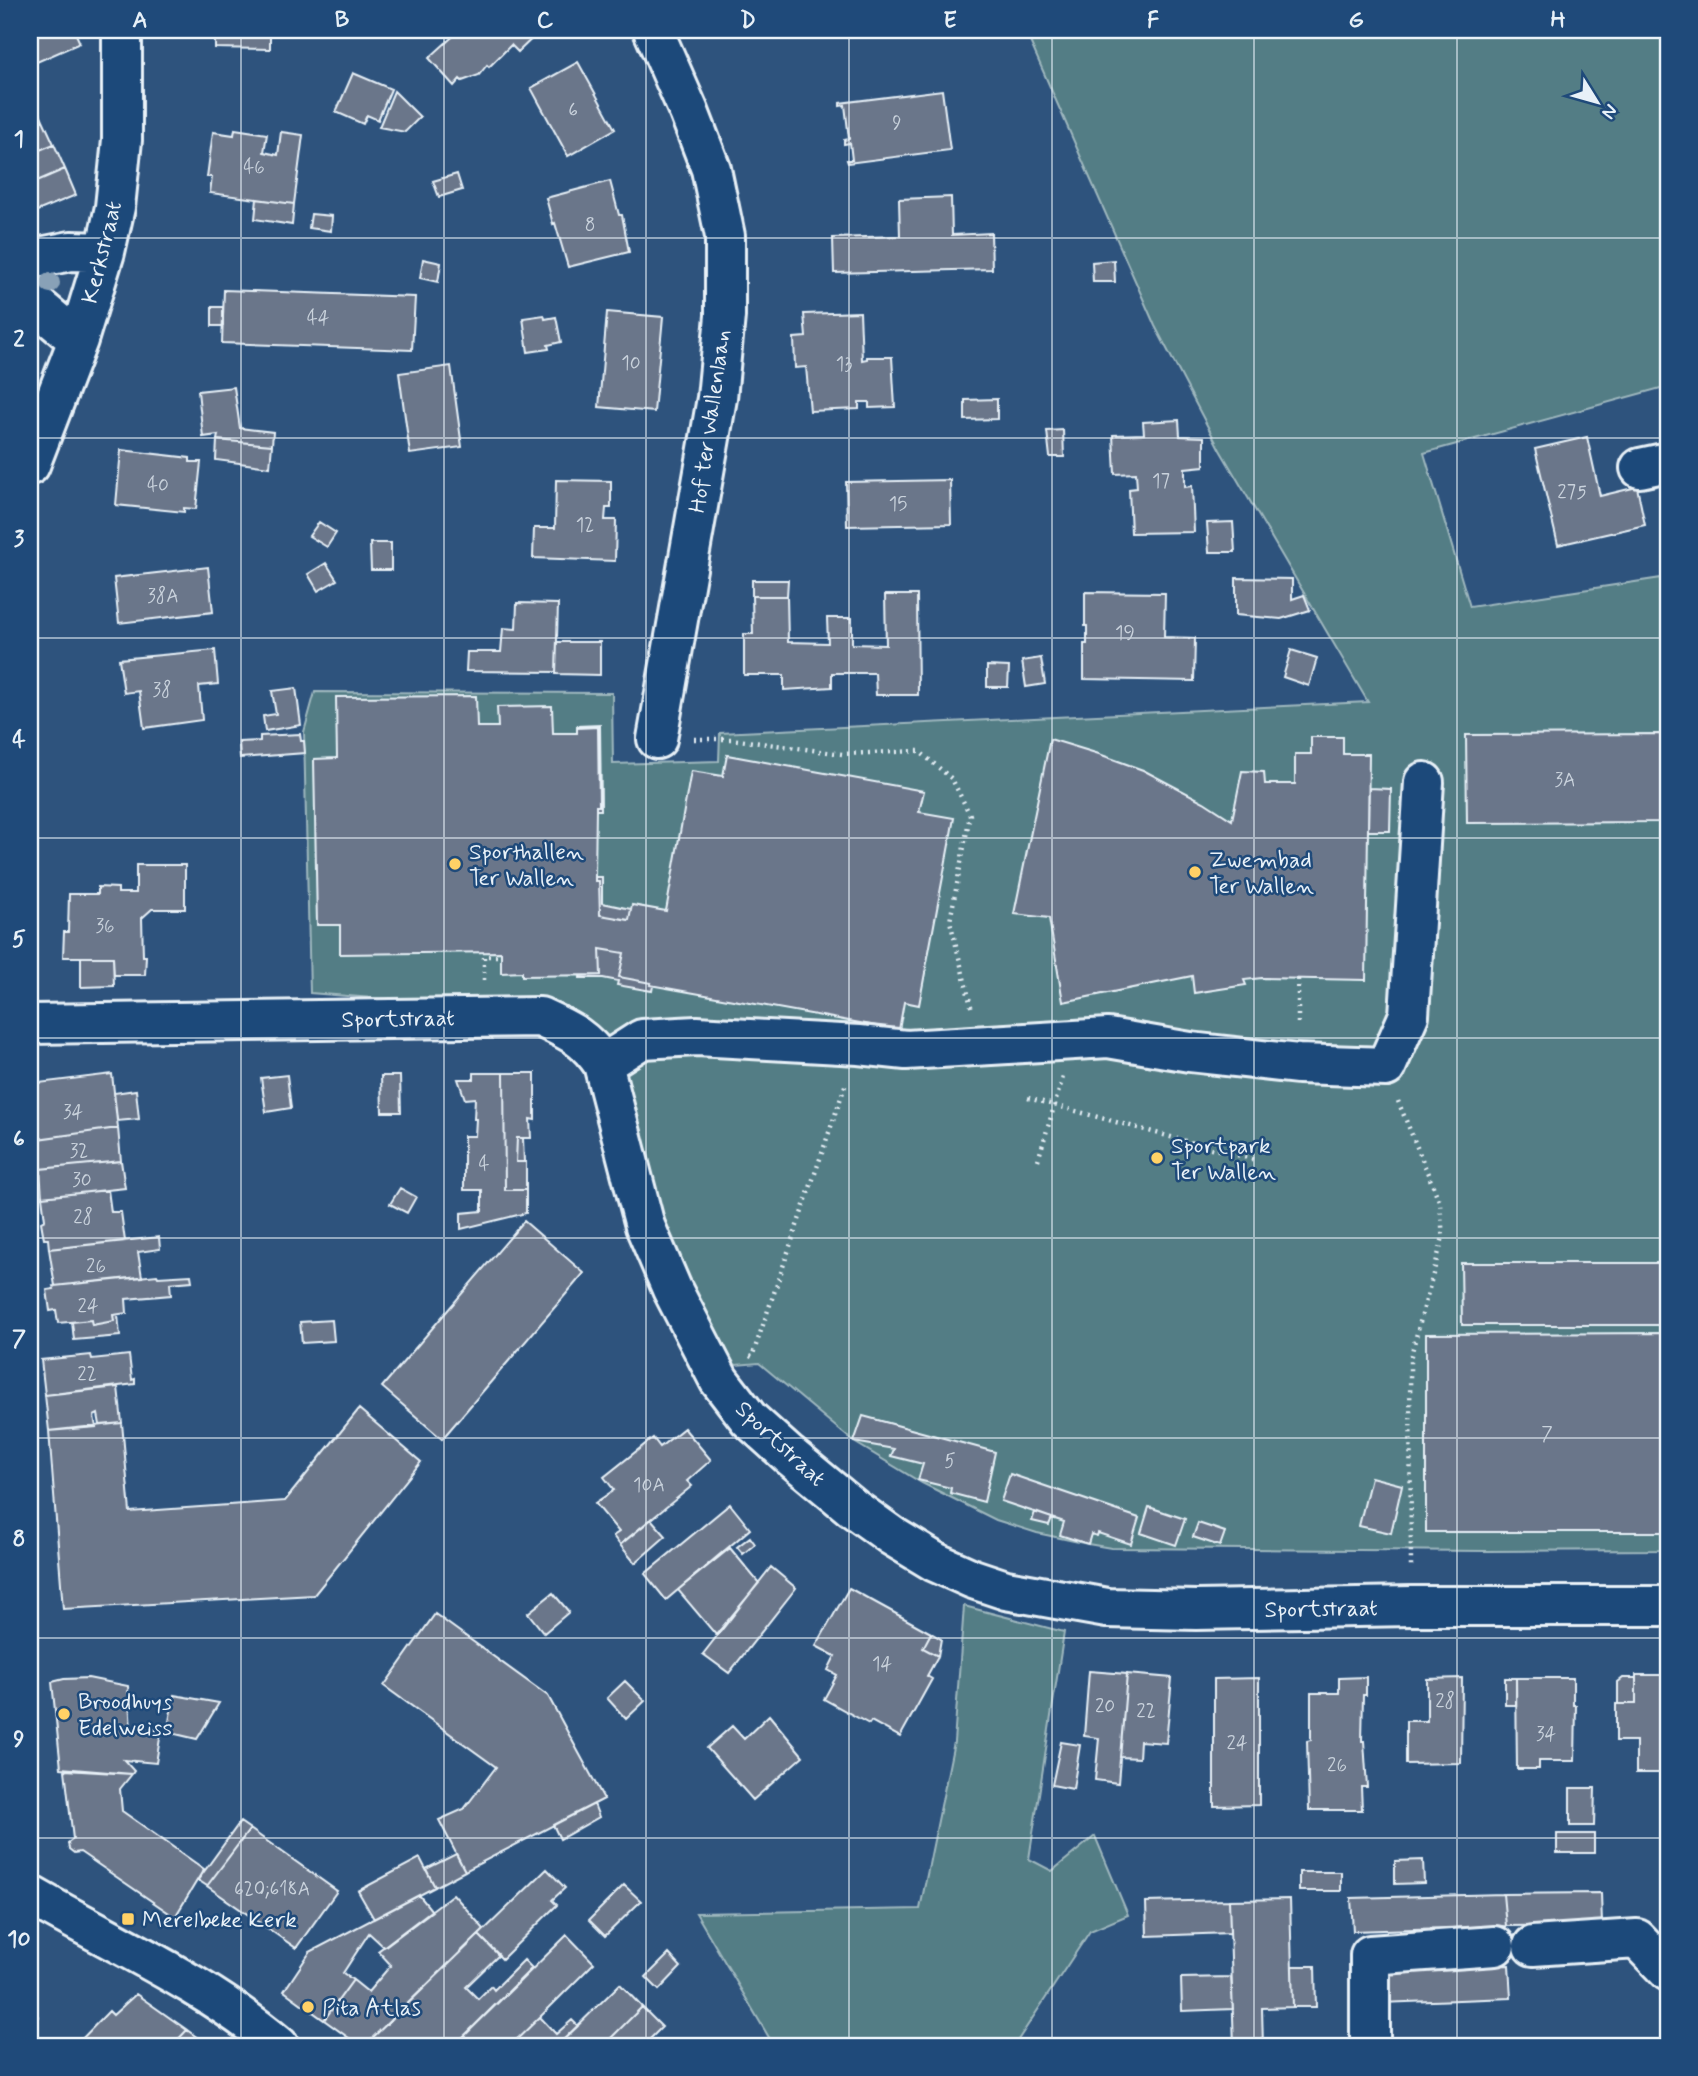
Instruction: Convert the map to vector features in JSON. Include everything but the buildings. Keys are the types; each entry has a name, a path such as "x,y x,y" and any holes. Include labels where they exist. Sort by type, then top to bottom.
{"street":[{"name":"Kerkstraat","path":"30,465 78,340 115,206 122,140 122,30"},
{"name":"Hof ter Wallenlaan","path":"653,30 711,169 724,236 725,263 725,316 717,398 657,739"},
{"path":"30,259 71,251 104,252"},
{"path":"30,300 78,340"},
{"path":"603,1063 642,1039 697,1037 906,1050 1108,1038 1190,1052 1298,1063 1386,1067 1409,1015 1424,782"},
{"name":"Sportstraat","path":"30,1024 540,1017 574,1032 592,1047 603,1063 645,1227 672,1289 705,1357 749,1419 853,1508 892,1536 935,1562 1006,1590 1107,1608 1196,1610 1412,1606 1668,1606"},
{"path":"30,1895 188,1982 251,2023 279,2046"},
{"path":"1534,1946 1637,1939 1668,1971"},
{"path":"1370,2046 1370,1955 1495,1946"}],"path":[{"path":"657,739 731,739 842,754 919,751 952,779 970,815 950,920 981,1045"},
{"path":"484,966 484,956 501,956"},
{"path":"1298,979 1298,1063"},
{"path":"1038,1160 1075,1040"},
{"path":"705,1357 720,1349 752,1357 851,1045"},
{"path":"1386,1067 1440,1203 1443,1237 1410,1359 1412,1606"},
{"path":"1028,1098 1255,1160"}],"green space":[{"name":"Sportpark Ter Wallen","path":"1025,30 1668,30 1668,386 1424,453 1470,607 1668,577 1668,1550 1111,1548 1037,1533 996,1520 922,1483 854,1442 759,1363 736,1365 730,1359 698,1316 659,1210 633,1105 524,1010 310,993 304,732 315,692 612,693 613,764 719,761 720,733 1368,702 1220,450 1155,326"},
{"path":"964,1606 1064,1632 1029,1859 1052,1871 1095,1836 1128,1915 1090,1931 1014,2046 774,2046 696,1913 920,1909 954,1742"}],"place":[{"name":"Sporthallen Ter Wallen","path":"455,864"},
{"name":"Zwembad Ter Wallen","path":"1195,872"},
{"name":"Sportpark Ter Wallen","path":"1157,1158"},
{"name":"Broodhuys Edelweiss","path":"64,1714"},
{"name":"Merelbeke Kerk","path":"128,1919"},
{"name":"Pita Atlas","path":"308,2007"}]}
